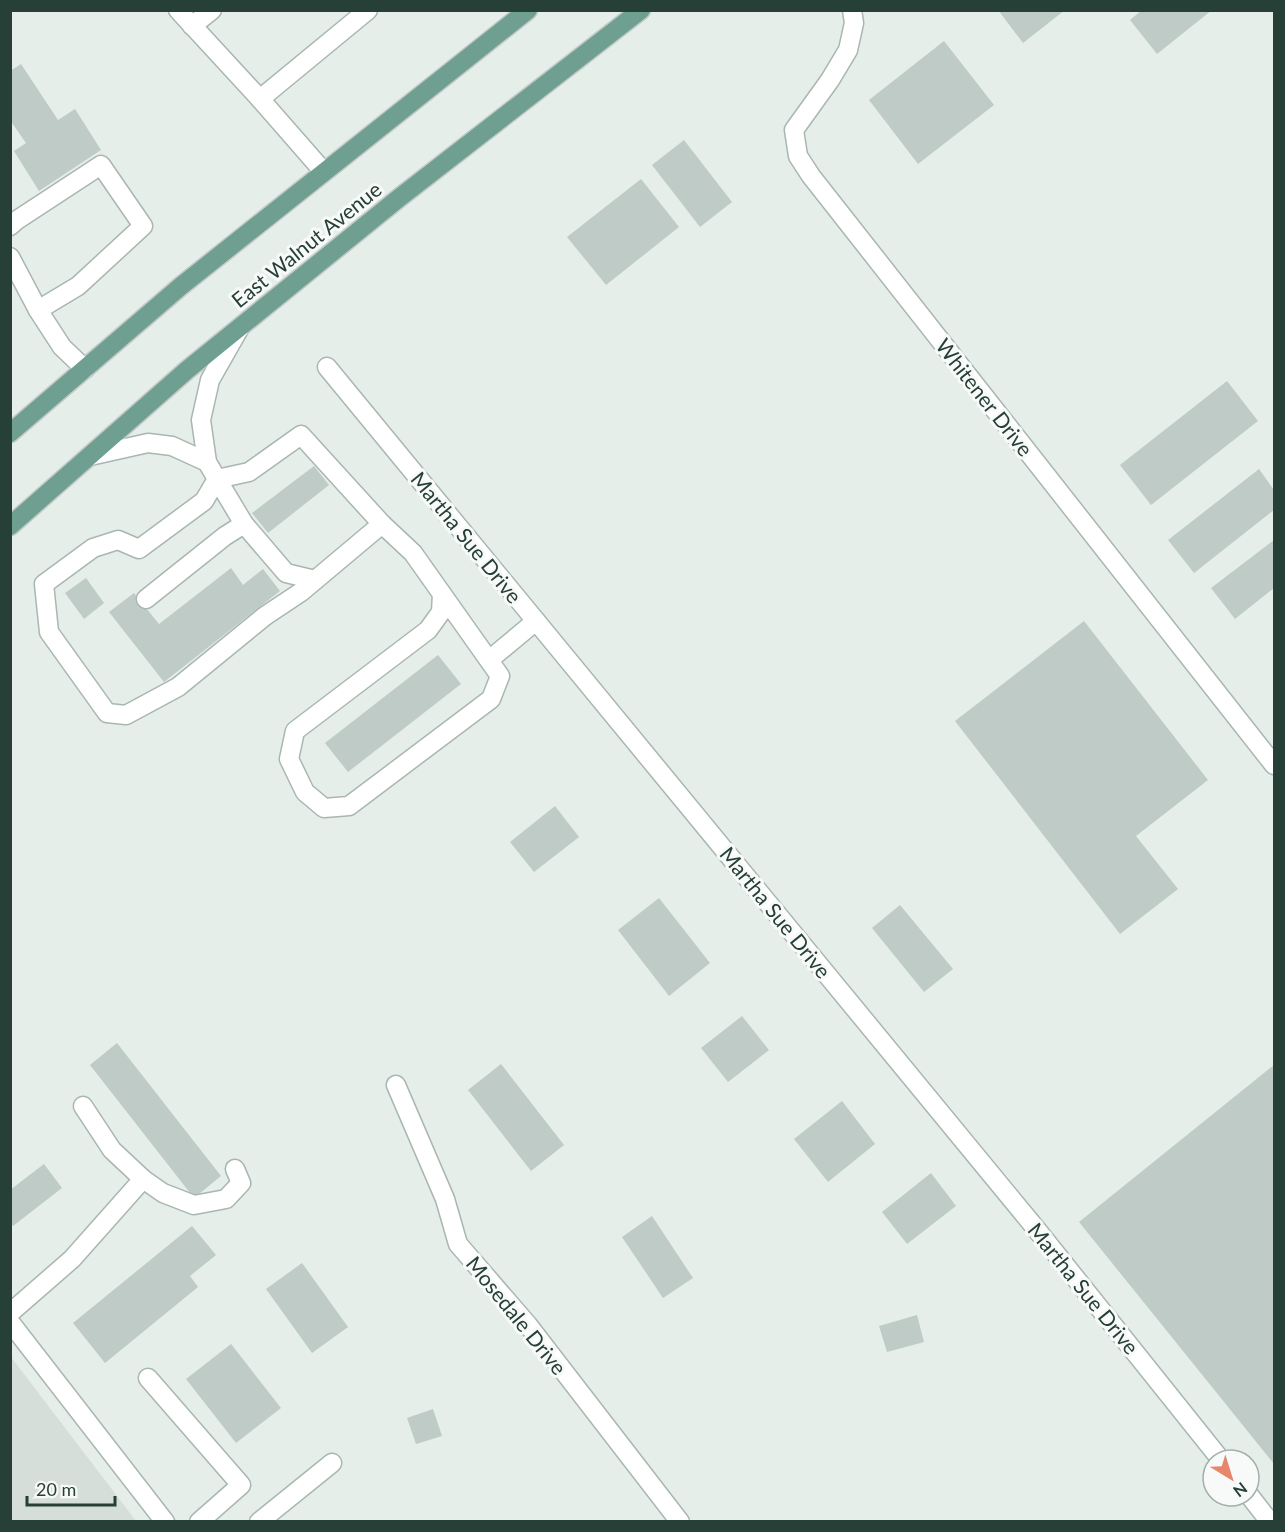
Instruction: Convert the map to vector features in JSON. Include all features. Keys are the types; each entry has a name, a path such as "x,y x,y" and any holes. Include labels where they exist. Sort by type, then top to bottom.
{"main road":[{"path":"10,433 181,286 528,10"},
{"name":"East Walnut Avenue","path":"10,526 187,370 399,198 641,10"}],"street":[{"path":"178,10 323,171"},
{"path":"192,26 212,10"},
{"path":"260,99 368,10"},
{"name":"Whitener Drive","path":"852,10 854,23 848,50 830,80 794,130 798,156 841,214 1275,765"},
{"path":"13,219 101,165 143,226 78,286 38,310"},
{"path":"10,257 38,310 62,348 85,369"},
{"path":"241,326 210,380 201,420 207,462 244,524 286,573 315,580"},
{"name":"Martha Sue Drive","path":"327,367 1037,1230 1211,1448"},
{"path":"382,524 301,592 265,616 178,687 126,715 107,713 49,632 44,584 93,548 118,540 139,549 204,501 217,479 249,472 301,435 382,524 413,553 501,676 491,699 350,806 324,808 305,792 289,759 295,731 428,630 441,612 442,594"},
{"path":"90,456 148,443 172,446 207,462"},
{"path":"146,599 225,536 244,524"},
{"path":"489,660 536,621"},
{"name":"Mosedale Drive","path":"396,1085 445,1199 458,1244 528,1325 681,1521"},
{"path":"83,1106 112,1150 143,1179 163,1193 194,1205 226,1199 241,1183 235,1169"},
{"path":"10,1313 72,1259 143,1179"},
{"path":"10,1322 165,1521"},
{"path":"148,1378 241,1485 199,1521"},
{"path":"259,1521 332,1463"},
{"path":"1260,1508 1270,1521"}],"shaded area":[{"path":"11,1357 120,1500 136,1521 11,1521"}],"building":[{"path":"998,10 1065,10 1023,43"},
{"path":"1142,10 1212,10 1157,54 1130,20"},
{"path":"944,41 994,105 918,164 869,100"},
{"path":"21,64 58,120 75,109 101,150 39,191 14,151 26,143 10,120 10,71"},
{"path":"684,140 732,202 700,227 652,165"},
{"path":"641,179 679,227 606,285 567,237"},
{"path":"1227,381 1258,421 1151,505 1120,465"},
{"path":"314,466 329,485 268,533 252,513"},
{"path":"1259,469 1274,490 1274,510 1194,573 1168,540"},
{"path":"1274,540 1274,588 1235,619 1211,588"},
{"path":"231,568 243,585 263,569 280,591 164,682 109,612 134,593 159,624"},
{"path":"86,578 104,603 84,619 65,593"},
{"path":"1084,621 1208,780 1136,836 1178,889 1120,934 955,721"},
{"path":"438,655 461,684 348,772 325,743"},
{"path":"555,806 579,837 534,872 510,842"},
{"path":"659,898 710,963 669,996 618,930"},
{"path":"900,905 953,969 924,992 872,928"},
{"path":"742,1016 769,1050 728,1082 701,1048"},
{"path":"117,1043 221,1176 194,1198 90,1065"},
{"path":"501,1064 564,1145 531,1171 468,1090"},
{"path":"1274,1065 1274,1464 1079,1222"},
{"path":"842,1101 875,1144 828,1182 794,1139"},
{"path":"44,1164 62,1188 13,1226 10,1222 10,1190"},
{"path":"931,1173 956,1206 907,1244 882,1212"},
{"path":"652,1216 693,1278 663,1298 622,1237"},
{"path":"192,1226 216,1255 190,1276 198,1287 105,1363 73,1323"},
{"path":"302,1263 348,1327 312,1353 266,1289"},
{"path":"917,1315 924,1342 887,1352 879,1326"},
{"path":"231,1344 281,1408 236,1443 186,1379"},
{"path":"433,1409 442,1436 416,1444 407,1418"}]}
